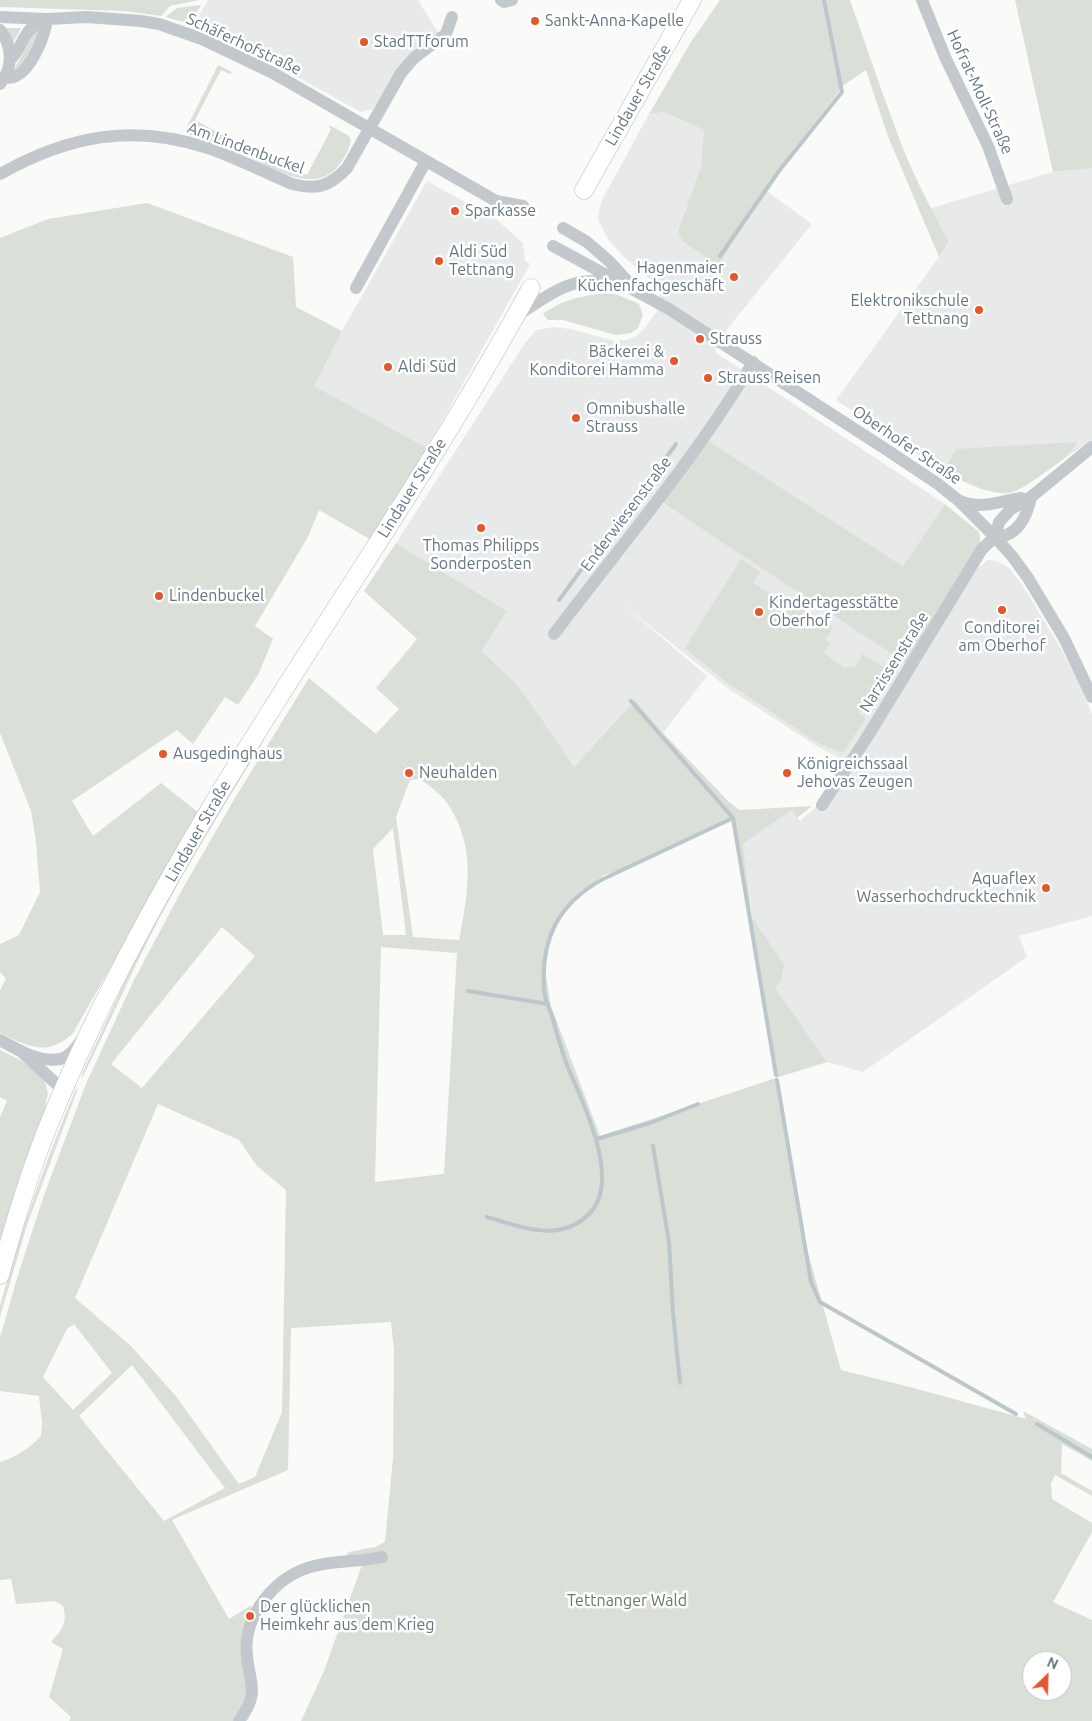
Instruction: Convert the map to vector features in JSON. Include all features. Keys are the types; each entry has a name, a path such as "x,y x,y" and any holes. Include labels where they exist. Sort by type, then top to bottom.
{"main road":[{"name":"Lindauer Straße","path":"584,190 692,0"},
{"name":"Lindauer Straße","path":"0,1275 34,1166 63,1090 91,1029 153,910 205,816 379,543 531,288"}],"street":[{"name":"Hofrat-Moll-Straße","path":"922,0 945,57 988,146 1008,198"},
{"name":"Schäferhofstraße","path":"0,16 47,19 87,17 159,24 202,39 245,59 496,201 523,206"},
{"name":"Am Lindenbuckel","path":"0,174 45,151 69,143 108,136 149,135 179,140 207,148 292,184 316,188 331,182 347,168 401,74 414,58 446,34 452,17"},
{"path":"47,19 46,31 29,65 16,76 2,81 10,60 17,52 32,26 47,19"},
{"path":"0,30 9,46 10,60"},
{"path":"356,288 426,161"},
{"name":"Oberhofer Straße","path":"563,228 587,242 610,262 634,288"},
{"name":"Oberhofer Straße","path":"553,246 670,309 930,479 958,500 995,537 1023,571 1068,646 1092,698"},
{"name":"Oberhofer Straße","path":"514,319 544,297 574,283 602,280 634,288"},
{"name":"Enderwiesenstraße","path":"554,634 589,591 711,428 753,362"},
{"name":"Narzissenstraße","path":"822,805 866,739 982,549 995,537 999,522 1011,509 1031,497 1092,447"},
{"path":"958,500 968,504 982,505 1000,504 1031,497"},
{"path":"0,1040 23,1052 41,1058 60,1059 74,1049 91,1029"},
{"path":"23,1052 63,1090"},
{"path":"239,1721 253,1692 247,1657 247,1636 252,1621 265,1599 285,1579 304,1569 337,1561 370,1560 382,1557"}],"shaded area":[{"path":"208,0 418,0 439,34 394,76 373,109 361,112 231,43 192,28"},
{"path":"664,112 704,130 701,166 678,232 682,241 718,266 765,190 812,224 728,328 715,352 945,504 903,566 707,440 654,498 741,553 907,664 846,762 815,745 730,690 620,602 707,676 663,733 635,700 574,767 518,686 482,649 507,611 396,543 523,346 536,330 553,327 571,329 615,341 627,340 636,336 644,329 660,307 659,287 624,257 608,239 598,220 603,198 649,114"},
{"path":"1092,168 1092,443 1080,448 1016,491 1004,494 983,489 943,472 836,400 949,243 931,208 1053,172"},
{"path":"427,181 497,220 523,243 525,261 530,264 427,448 313,386"},
{"path":"988,560 997,561 1009,568 1021,583 1060,647 1080,684 1092,714 1092,916 1019,936 1027,957 863,1072 827,1062 774,988 784,964 751,916 743,844 792,810 800,821 819,804 978,568"}],"green space":[{"path":"0,0 199,0 170,6 161,16 125,11 0,7"},
{"path":"720,0 850,0 907,157 949,242 939,257 887,134 866,70 844,85 778,170 718,266 682,241 678,232 701,166 704,130 664,112 649,114 691,42"},
{"path":"1015,0 1092,0 1092,168 1053,172"},
{"path":"201,5 190,24 165,17 177,8"},
{"path":"4,28 21,28 13,43"},
{"path":"38,31 38,35 24,62 13,71 35,32"},
{"path":"218,65 232,72 230,74 221,70 195,120 294,174 297,170 307,175 331,129 329,125 349,136 351,141 339,165 328,175 316,179 302,179 274,169 229,147 184,133"},
{"path":"147,203 293,257 296,307 342,331 314,386 427,448 373,541 319,510 308,537 255,626 273,639 258,675 238,705 225,697 193,744 177,730 72,801 93,836 161,783 199,813 73,1033 64,1041 55,1045 37,1047 0,1033 0,990 6,979 0,972 0,944 19,935 40,892 36,842 31,811 0,733 0,238 48,219"},
{"path":"606,293 618,295 639,304 643,315 638,328 631,333 616,335 563,320 548,320 543,314 573,299"},
{"path":"707,440 903,566 945,504 979,532 980,548 907,664 660,501"},
{"path":"1078,442 1054,466 1017,490 1008,492 989,491 943,472 956,449"},
{"name":"Tettnanger Wald","path":"396,543 507,611 482,650 518,686 574,767 635,700 663,733 739,810 812,806 797,818 792,810 743,844 751,916 784,964 781,980 775,988 827,1062 776,1078 799,1221 841,1370 1026,1419 1023,1411 1092,1449 1092,1461 1062,1444 1061,1473 1092,1491 1092,1496 1055,1475 1051,1483 1052,1499 1092,1523 1092,1532 1053,1602 1092,1620 1092,1721 301,1721 324,1671 363,1562 344,1558 349,1552 375,1547 385,1542 393,1458 394,1351 391,1322 291,1328 288,1470 172,1520 229,1619 250,1606 256,1610 250,1622 252,1683 237,1721 69,1721 71,1717 49,1697 63,1649 51,1642 63,1626 65,1617 63,1606 55,1601 16,1604 11,1579 0,1580 0,1462 17,1455 37,1440 41,1436 42,1423 39,1396 0,1391 0,1337 44,1195 86,1084 133,982 183,888 235,798 309,678 376,734 399,709 376,688 417,639 364,591","holes":["420,779 441,796 455,815 462,832 468,867 466,903 459,940 413,937 396,817 410,780","731,817 776,1078 600,1136 551,1006 545,970 548,948 559,918 578,893 604,875 620,870","393,828 406,935 383,935 373,849","222,927 255,956 142,1088 111,1064","381,947 457,953 444,1174 375,1182","158,1104 239,1140 257,1166 286,1190 282,1412 255,1477 239,1484 175,1395 131,1346 75,1298","74,1324 112,1373 73,1410 43,1377 67,1329","132,1365 225,1488 164,1521 79,1416"]},
{"path":"741,559 760,572 753,583 789,605 791,603 833,627 825,640 830,643 824,653 844,668 856,666 863,654 885,668 858,712 866,718 843,753 818,743 726,682 685,648"},
{"path":"262,738 264,740 197,850 160,917 82,1078 82,1074 130,970 175,883"},
{"path":"0,1050 36,1071 45,1082 48,1093 45,1109 13,1199 0,1247 0,1117 7,1101 0,1097"},
{"path":"77,1086 77,1091 27,1225 0,1317 0,1306 25,1222"}],"waterway":[{"path":"720,256 779,171 842,92 824,0"},
{"path":"631,506 676,444"},
{"path":"559,600 603,540"},
{"path":"631,701 733,818 776,1075"},
{"path":"487,1217 527,1228 553,1231 566,1228 578,1222 590,1213 599,1199 602,1182 597,1142 564,1057 544,987 546,953 550,938 564,911 586,889 601,880 733,818"},
{"path":"468,991 548,1004"},
{"path":"777,1080 811,1282 820,1302 1016,1414"},
{"path":"597,1139 650,1123 698,1104"},
{"path":"653,1146 669,1242 673,1313 680,1383"},
{"path":"1037,1424 1092,1457"}],"place":[{"name":"Sankt-Anna-Kapelle","path":"535,21"},
{"name":"StadTTforum","path":"364,42"},
{"name":"Sparkasse","path":"455,211"},
{"name":"Aldi Süd Tettnang","path":"439,261"},
{"name":"Hagenmaier Küchenfachgeschäft","path":"734,277"},
{"name":"Elektronikschule Tettnang","path":"979,310"},
{"name":"Strauss","path":"700,339"},
{"name":"Bäckerei & Konditorei Hamma","path":"674,361"},
{"name":"Aldi Süd","path":"388,367"},
{"name":"Strauss Reisen","path":"708,378"},
{"name":"Omnibushalle Strauss","path":"576,418"},
{"name":"Thomas Philipps Sonderposten","path":"481,528"},
{"name":"Lindenbuckel","path":"159,596"},
{"name":"Conditorei am Oberhof","path":"1002,610"},
{"name":"Kindertagesstätte Oberhof","path":"759,612"},
{"name":"Ausgedinghaus","path":"163,754"},
{"name":"Neuhalden","path":"409,773"},
{"name":"Königreichssaal Jehovas Zeugen","path":"787,773"},
{"name":"Aquaflex Wasserhochdrucktechnik","path":"1046,888"},
{"name":"Der glücklichen Heimkehr aus dem Krieg","path":"250,1616"}]}
